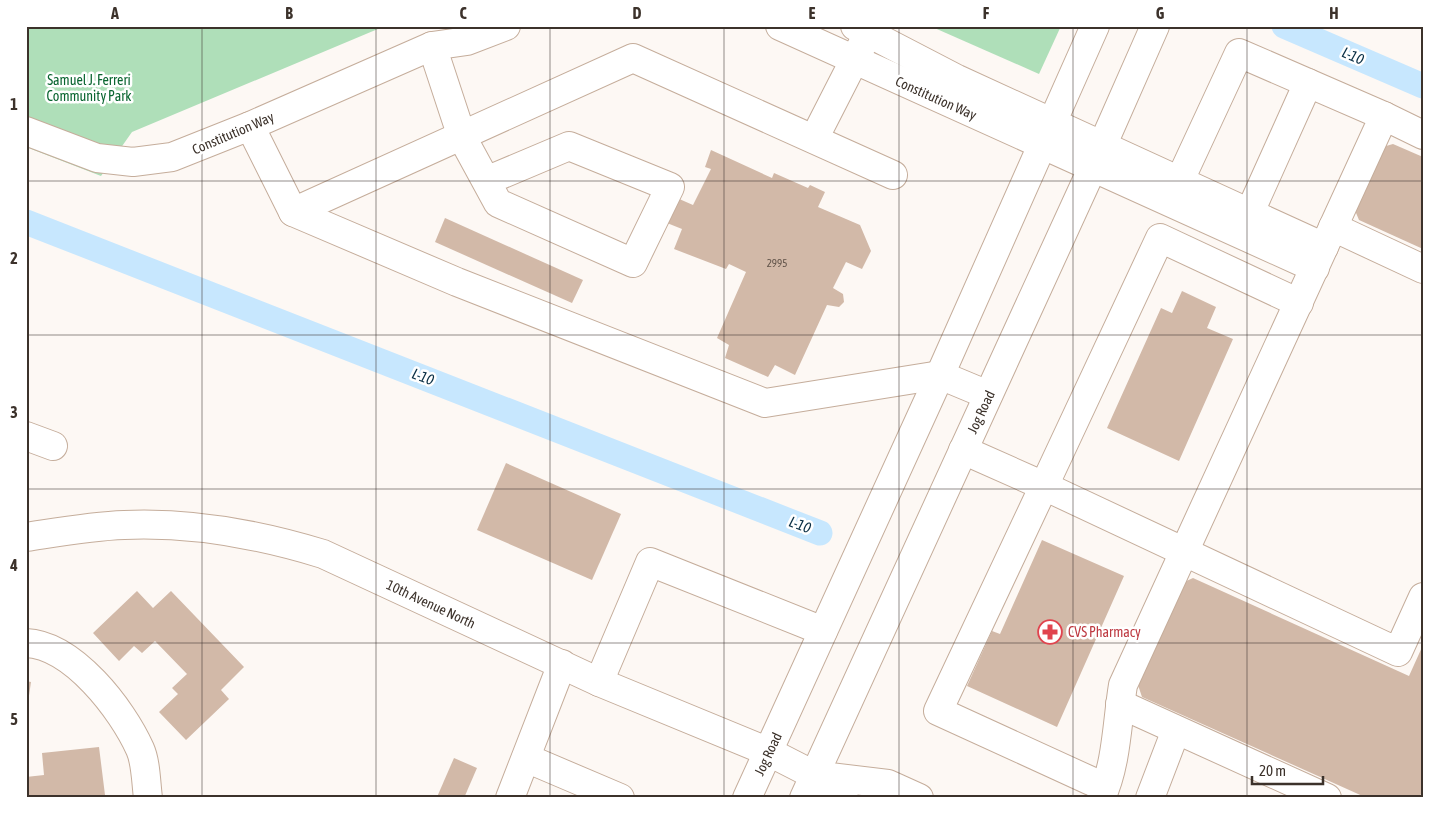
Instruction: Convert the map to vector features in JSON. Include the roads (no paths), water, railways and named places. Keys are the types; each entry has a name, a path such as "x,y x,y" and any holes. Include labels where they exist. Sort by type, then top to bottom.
{"street":[{"name":"Constitution Way","path":"26,131 97,158 133,162 181,154 250,126 439,36 467,41 506,26"},
{"name":"Constitution Way","path":"780,26 1042,146 1097,157"},
{"name":"Jog Road","path":"747,798 940,376 1094,26"},
{"name":"Jog Road","path":"809,786 1155,26"},
{"name":"Constitution Way","path":"862,30 957,79 1053,121 1097,157"},
{"path":"814,139 854,60 862,30"},
{"path":"439,36 462,136 486,181 498,203 633,263 670,187 569,146 486,181"},
{"path":"1180,180 1239,53 1423,135"},
{"path":"293,212 633,58 893,175"},
{"path":"1250,212 1308,83"},
{"path":"1299,303 1160,238 938,711 1092,792 1099,766 1113,752 1123,685 1299,303 1384,116"},
{"path":"250,126 293,212 457,282 765,403 940,376 988,395"},
{"path":"1097,157 1180,180 1324,247"},
{"path":"1097,157 1324,247 1423,269"},
{"path":"26,436 53,446"},
{"path":"963,450 1398,652 1423,597"},
{"name":"10th Avenue North","path":"26,537 123,525 164,524 224,529 284,542 323,554 599,682 769,752 809,786 844,798"},
{"path":"599,682 650,562 823,631"},
{"path":"26,642 47,647 64,655 93,682 119,714 140,750 148,798"},
{"path":"510,798 562,664"},
{"path":"1120,704 1327,798"},
{"path":"1150,798 1176,730"},
{"path":"526,758 620,798"},
{"name":"10th Avenue North","path":"809,786 888,784 919,798"}],"waterway":[{"name":"L-10","path":"1284,26 1423,86"},
{"name":"L-10","path":"26,222 820,533"}],"place":[{"name":"CVS Pharmacy","path":"1050,632"}],"park label":[{"name":"Samuel J. Ferreri Community Park","path":"89,88"}]}
